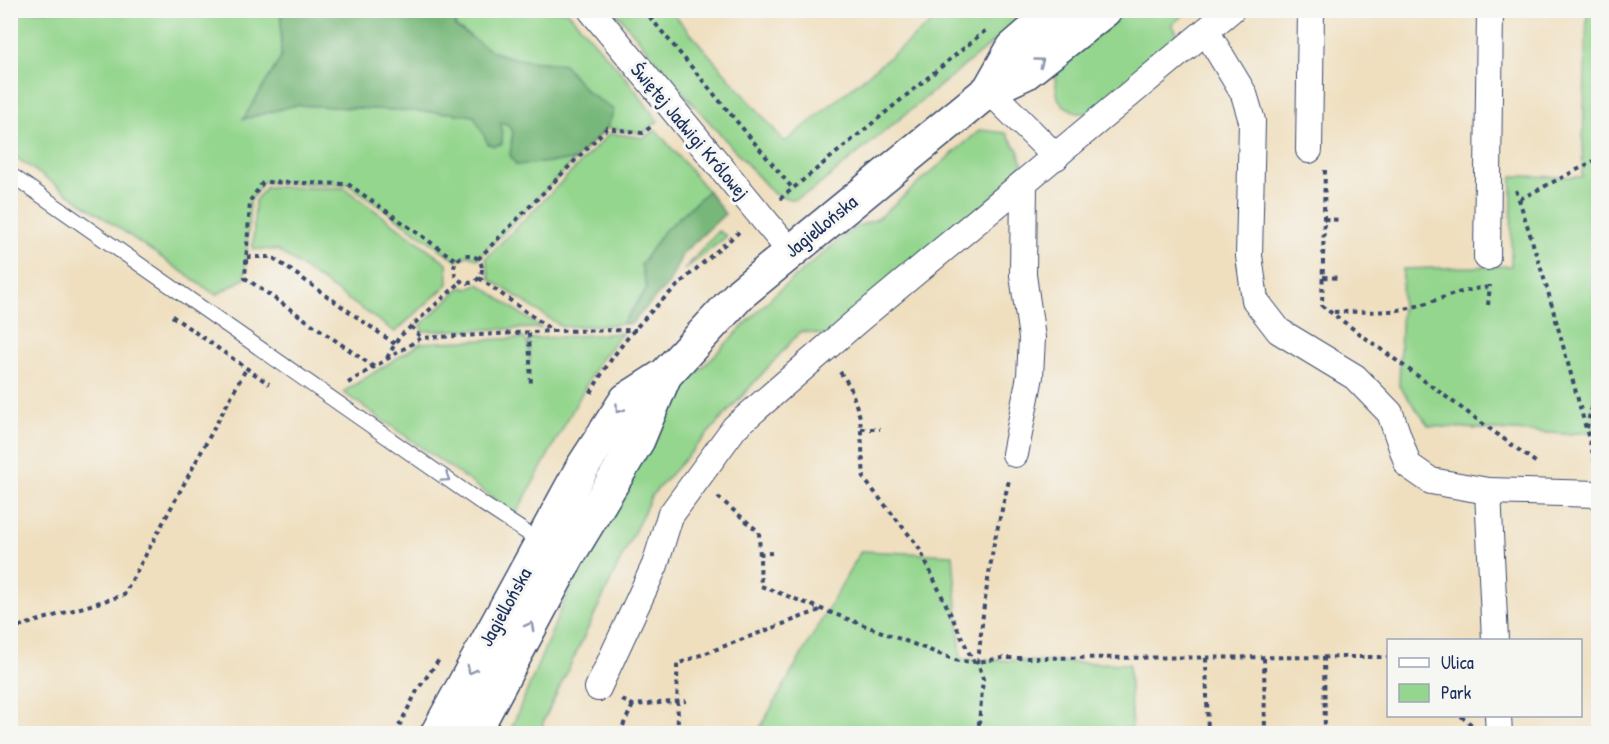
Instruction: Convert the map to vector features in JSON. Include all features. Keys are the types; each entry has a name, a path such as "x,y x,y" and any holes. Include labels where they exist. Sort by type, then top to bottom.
{"street":[{"name":"Świętej Jadwigi Królowej","path":"591,10 790,251"},
{"name":"Jagiellońska","path":"989,90 1013,48 1058,10"},
{"name":"Jagiellońska","path":"437,734 555,549 638,440 665,375 741,293 790,251 989,90 1025,73 1105,10"},
{"path":"598,688 656,565 670,516 735,427 821,352 1231,10"},
{"path":"1311,10 1317,154"},
{"path":"1487,257 1490,10"},
{"path":"1206,31 1244,94 1252,121 1249,256 1255,300 1279,331 1355,377 1390,412 1408,465 1431,481 1488,491 1599,494"},
{"path":"989,90 1056,157"},
{"path":"1015,454 1030,376 1032,338 1023,274 1024,183"},
{"path":"1488,491 1495,639"},
{"name":"Jagiellońska","path":"473,734 555,549"},
{"path":"1498,717 1499,734"}],"lane":[{"path":"10,174 398,445 555,549"}],"path":[{"path":"644,10 793,189"},
{"path":"777,202 993,24"},
{"path":"478,259 607,128 643,133 658,121"},
{"path":"1317,154 1324,219 1322,306 1543,470"},
{"path":"1520,199 1599,159"},
{"path":"374,367 245,278 250,201 263,182 348,184 457,261"},
{"path":"1515,189 1520,199 1599,475"},
{"path":"1324,219 1342,220"},
{"path":"673,288 743,229"},
{"path":"469,255 478,259 483,267 480,279 470,284 461,282 454,270 457,261 469,255"},
{"path":"247,256 272,257 395,344"},
{"path":"1323,277 1341,278"},
{"path":"480,279 553,331"},
{"path":"385,360 411,326 461,282"},
{"path":"1333,312 1392,311 1413,307 1465,289 1490,287"},
{"path":"411,326 421,338"},
{"path":"338,389 421,338 553,331 637,330"},
{"path":"529,333 531,386"},
{"path":"821,352 850,386 857,401 864,479 918,546 976,661 983,679 978,734"},
{"path":"10,628 124,595 246,369"},
{"path":"1587,430 1592,403 1599,389"},
{"path":"861,429 880,429"},
{"path":"976,661 994,543 1015,454"},
{"path":"697,479 759,532 761,586 958,661 1002,658 1387,657"},
{"path":"759,554 772,554"},
{"path":"678,732 676,701 678,664 821,610"},
{"path":"1324,657 1325,734"},
{"path":"1206,658 1208,734"},
{"path":"1264,658 1265,734"},
{"path":"598,688 633,705 686,701"},
{"path":"620,734 633,705"},
{"path":"10,731 15,734"}],"green space":[{"path":"281,10 281,58 244,119 296,105 451,113 474,116 502,144 501,123 507,123 513,132 511,142 516,165 575,160 478,259 469,255 457,261 348,184 263,182 250,201 245,278 216,295 11,154 11,11"},
{"path":"281,11 460,11 455,27 484,46 494,52 528,61 564,64 587,92 614,110 607,128 575,160 516,165 510,155 513,132 507,124 501,123 502,144 494,146 488,144 474,116 296,105 243,119 281,58"},
{"path":"460,11 567,11 627,79 658,121 643,133 607,128 614,110 587,92 564,64 519,59 489,49 455,27"},
{"path":"615,11 671,11 785,142 946,11 1031,11 813,190 793,200 774,194 685,95"},
{"path":"1127,11 1189,11 1172,24 1177,33 1176,41 1095,113 1077,113 1063,105 1058,98 1055,79 1059,68"},
{"path":"1587,11 1598,11 1598,354 1594,354 1594,432 1566,434 1429,426 1399,386 1403,269 1511,266 1512,176 1582,177"},
{"path":"656,130 708,191 662,233 641,265 647,289 622,324 562,327 490,279 486,258 610,133 643,138"},
{"path":"980,130 1006,133 1018,150 1025,170 829,336 801,331 652,495 543,722 543,733 509,734 585,552 651,438 693,377 775,294 845,235 858,226 877,219"},
{"path":"266,187 344,188 447,263 448,284 395,332 277,250 253,249 255,201"},
{"path":"708,191 725,214 683,253 669,283 631,324 622,324 647,289 641,265 662,233"},
{"path":"718,231 727,236 684,270"},
{"path":"479,284 541,328 422,331 421,325 461,287 468,289"},
{"path":"622,333 600,360 516,514 343,392 421,343 524,338 528,345 530,363 529,339"},
{"path":"861,551 953,555 961,659 1129,664 1132,733 757,733"}]}
